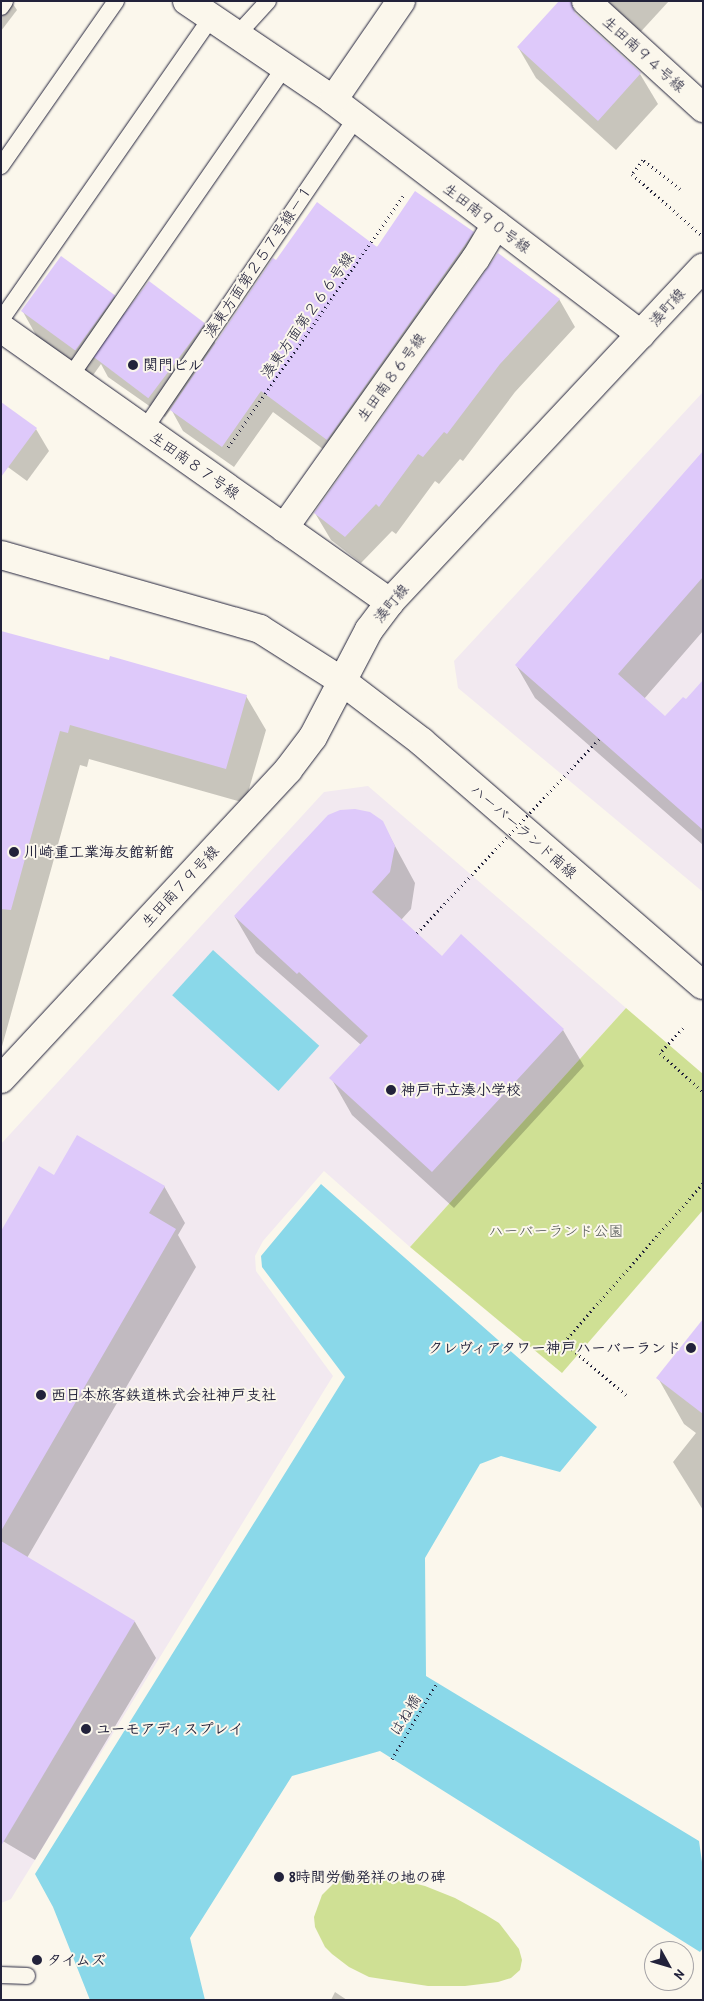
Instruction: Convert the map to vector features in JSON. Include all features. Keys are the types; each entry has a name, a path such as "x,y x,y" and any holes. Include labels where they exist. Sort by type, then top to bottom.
{"street":[{"name":"生田南９０号線","path":"187,1 333,100 641,335"},
{"path":"333,100 400,1"},
{"name":"生田南９４号線","path":"586,1 703,108"},
{"name":"生田南８６号線","path":"284,528 476,258 496,226"},
{"name":"湊町線","path":"342,681 369,630 390,602 703,267"},
{"name":"生田南８７号線","path":"1,328 390,602"},
{"path":"1,555 260,629 342,681"},
{"name":"ハーバーランド南線","path":"342,681 422,742 703,985"},
{"name":"生田南７９号線","path":"3,1076 288,770 313,737 342,681"}],"lane":[{"path":"1,7 5,1"},
{"path":"1,166 116,1"},
{"path":"237,36 268,1"},
{"path":"1,320 211,18"},
{"path":"70,377 285,67"},
{"name":"湊東方面第２５７号線－１","path":"144,430 356,118"},
{"path":"1,1974 27,1976"}],"path":[{"path":"680,190 643,160 632,174 703,236"},
{"name":"湊東方面第２６６号線","path":"210,474 422,168"},
{"path":"417,933 599,739"},
{"path":"682,1028 660,1053 703,1092"},
{"path":"626,1395 564,1342 703,1183"},
{"name":"はね橋","path":"392,1759 437,1682"}],"shaded area":[{"path":"703,392 703,892 458,688 454,661"},
{"path":"368,786 626,1008 410,1247 324,1171 263,1241 255,1256 256,1271 333,1376 11,1899 1,1903 1,1144 324,792"}],"green space":[{"name":"ハーバーランド公園","path":"626,1008 703,1074 703,1210 562,1373 410,1247"},
{"path":"366,1875 385,1876 425,1886 455,1898 499,1923 519,1949 522,1960 520,1970 511,1978 498,1982 465,1986 428,1986 369,1977 349,1967 325,1947 315,1927 314,1917 322,1895 333,1884 345,1878"}],"water":[{"path":"213,950 319,1046 278,1091 172,995"},
{"path":"321,1184 597,1427 560,1472 501,1456 480,1464 425,1558 426,1676 699,1841 703,1869 703,1948 700,1952 694,1948 694,1941 682,1941 380,1751 292,1776 190,1938 205,2000 90,2000 53,1907 35,1874 345,1377 262,1267 261,1256"}],"building":[{"path":"559,1 571,1 575,13 641,73 598,121 517,47"},
{"path":"415,191 474,232 327,440 261,391 222,447 170,410 273,258 276,260 317,202 377,247"},
{"path":"498,253 560,299 500,364 447,434 444,432 423,457 418,454 379,507 376,504 345,537 314,513"},
{"path":"61,256 115,295 75,350 21,311"},
{"path":"149,281 205,323 148,398 92,356"},
{"path":"1,402 37,428 1,477"},
{"path":"703,451 703,577 618,674 665,716 683,697 686,699 703,680 703,830 515,665"},
{"path":"1,631 109,660 110,656 247,695 226,769 70,725 68,733 60,731 11,910 1,909"},
{"path":"355,809 370,812 383,821 395,846 390,872 372,892 442,956 461,934 564,1029 432,1172 329,1078 368,1036 299,972 297,974 234,916 328,815 340,810"},
{"name":"西日本旅客鉄道株式会社神戸支社","path":"77,1135 165,1186 149,1213 176,1229 1,1531 1,1231 39,1166 54,1175"},
{"name":"クレヴィアタワー神戸ハーバーランド","path":"703,1319 703,1414 656,1378"},
{"path":"1,1541 135,1621 1,1846"}],"place":[{"name":"関門ビル","path":"133,365"},
{"name":"川崎重工業海友館新館","path":"14,852"},
{"name":"神戸市立湊小学校","path":"391,1090"},
{"name":"クレヴィアタワー神戸ハーバーランド","path":"691,1348"},
{"name":"西日本旅客鉄道株式会社神戸支社","path":"41,1395"},
{"name":"ユーモアディスプレイ","path":"86,1729"},
{"name":"8時間労働発祥の地の碑","path":"279,1877"},
{"name":"タイムズ","path":"37,1960"}]}
